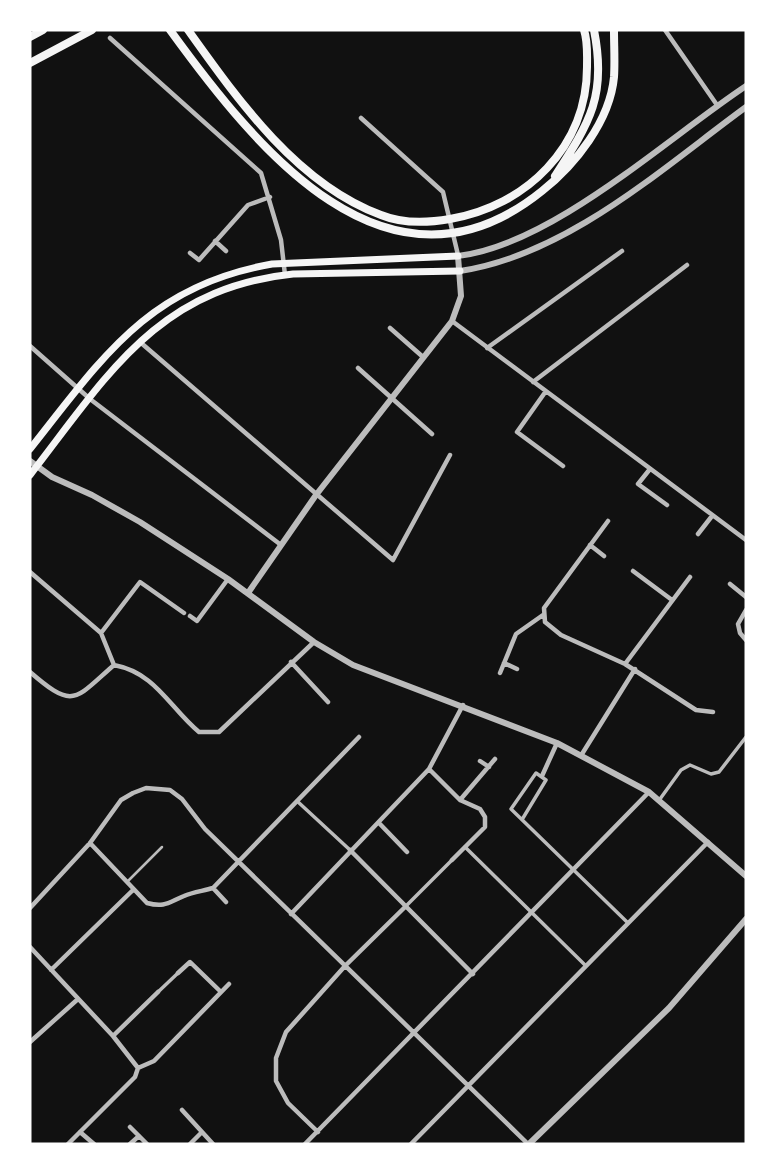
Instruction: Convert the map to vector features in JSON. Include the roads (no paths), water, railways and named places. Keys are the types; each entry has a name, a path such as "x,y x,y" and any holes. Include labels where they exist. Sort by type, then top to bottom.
{"highway":[{"path":"30,37 43,30"},
{"path":"30,63 92,30"},
{"path":"170,30 221,99 315,193 348,214 383,229 432,235 474,229 517,211 548,187 578,158 597,128 614,80 614,30"},
{"path":"188,30 227,85 275,140 315,175 347,200 383,216 412,222 473,215 510,200 539,177 560,153 578,118 587,84 587,38 584,30"},
{"path":"548,187 589,124 599,83 594,30"}],"main road":[{"path":"30,449 132,328 176,296 218,277 284,264 458,256"},
{"path":"30,475 33,463 139,342 174,312 205,295 266,276 460,271"}],"street":[{"path":"665,30 717,105"},
{"path":"110,38 261,173 270,197 285,275"},
{"path":"458,256 485,253 513,243 565,213 746,86"},
{"path":"460,271 518,257 575,229 746,107"},
{"path":"248,593 316,495 452,321 460,306 458,256 443,192 424,171 361,118"},
{"path":"190,253 199,260 248,205 270,197"},
{"path":"215,241 226,251"},
{"path":"487,348 622,251"},
{"path":"533,382 687,265"},
{"path":"452,321 746,540"},
{"path":"390,328 423,357"},
{"path":"139,342 393,560 450,455"},
{"path":"30,346 90,399 281,545"},
{"path":"358,368 432,434"},
{"path":"546,391 517,432 563,466"},
{"path":"33,463 52,477 92,495 140,522 228,579 314,642 392,682 463,705 582,754 649,792 746,876"},
{"path":"650,468 638,484 667,505"},
{"path":"698,534 712,516"},
{"path":"608,521 544,608 545,622 561,635 635,669 696,710 713,712"},
{"path":"590,545 604,556"},
{"path":"633,571 672,600"},
{"path":"30,572 101,633 114,665"},
{"path":"625,664 690,577"},
{"path":"190,616 197,621 228,579"},
{"path":"101,633 140,582 184,612"},
{"path":"730,584 746,597"},
{"path":"746,610 738,624 740,633 746,640"},
{"path":"500,673 516,634 543,615"},
{"path":"114,665 132,668 146,676 199,732 219,732 314,642"},
{"path":"291,662 328,702"},
{"path":"504,663 517,669"},
{"path":"30,672 56,695 65,698 80,695 114,665"},
{"path":"582,754 635,669"},
{"path":"291,914 429,769 463,705"},
{"path":"90,843 147,902 158,906 213,888 359,737"},
{"path":"660,799 681,770 690,765 711,774 719,772 746,737"},
{"path":"542,776 557,743"},
{"path":"460,800 495,760"},
{"path":"480,761 489,767"},
{"path":"318,1132 288,1103 276,1081 276,1058 286,1032 345,966 485,827 485,817 480,809 460,800 429,769"},
{"path":"523,818 546,780 536,773 511,809 627,922"},
{"path":"30,908 90,843 121,800 146,788 170,790 182,799 205,829 238,862 528,1144 669,1008 746,919"},
{"path":"305,1144 649,792"},
{"path":"297,801 350,850 404,908 473,974"},
{"path":"379,823 407,852"},
{"path":"411,1144 708,842"},
{"path":"465,847 585,965"},
{"path":"213,888 226,902"},
{"path":"51,970 133,890"},
{"path":"30,947 113,1036 138,1068"},
{"path":"113,1036 190,962 221,992"},
{"path":"68,1144 135,1077 138,1068 154,1061 229,984"},
{"path":"30,1042 78,999"},
{"path":"182,1110 213,1144"},
{"path":"130,1127 146,1144"},
{"path":"80,1132 93,1144"},
{"path":"190,1144 202,1132"},
{"path":"130,1144 138,1136"}],"lane":[{"path":"128,881 162,848"}]}
